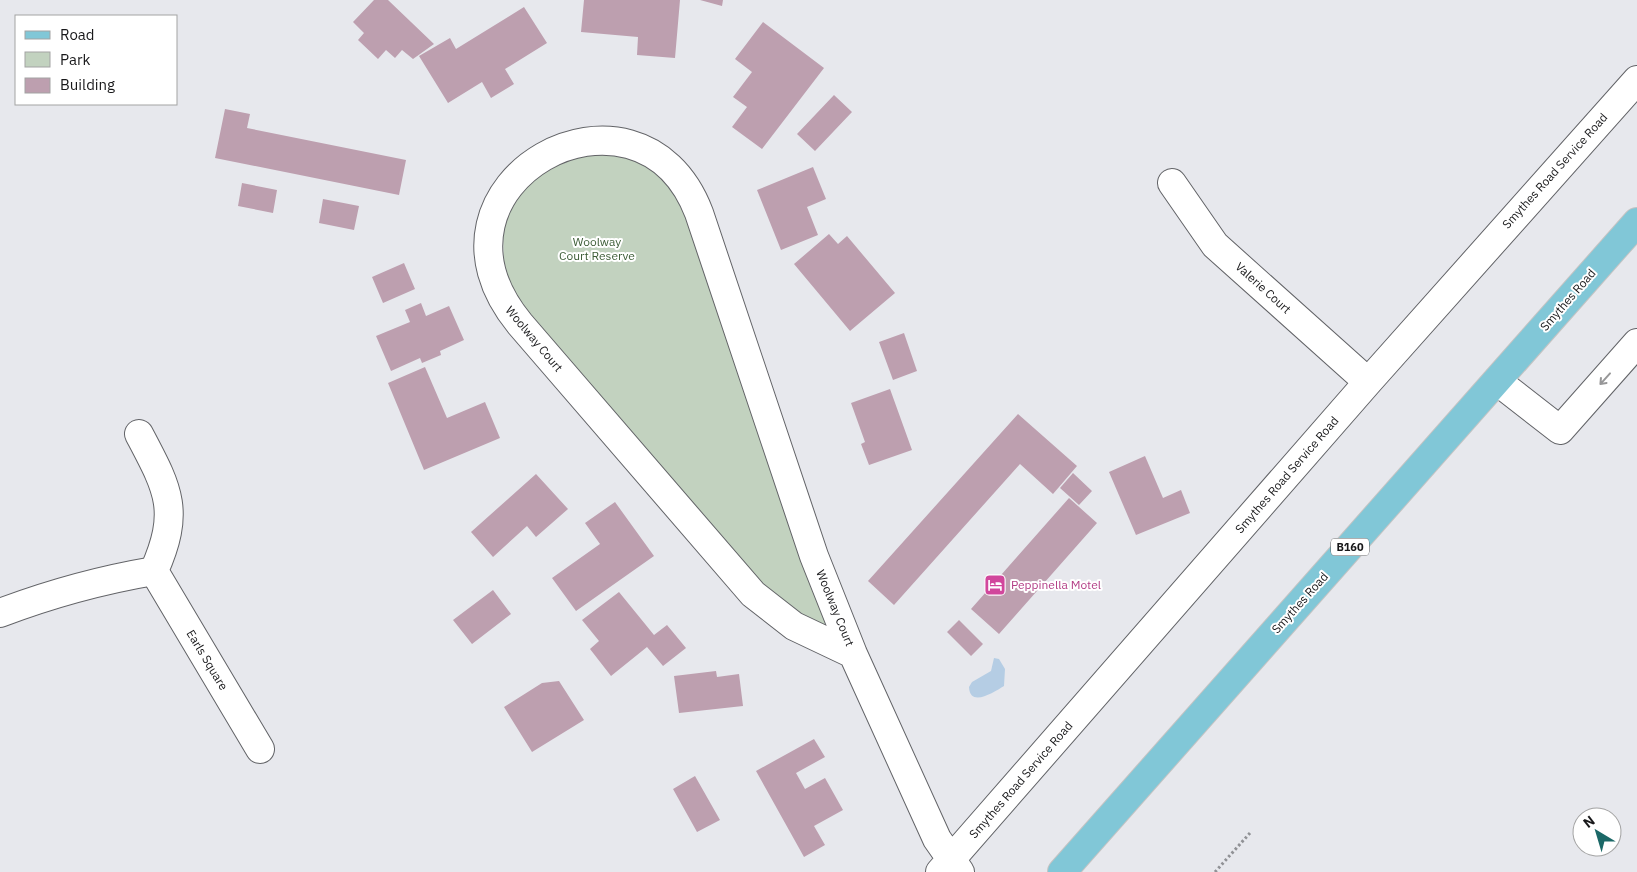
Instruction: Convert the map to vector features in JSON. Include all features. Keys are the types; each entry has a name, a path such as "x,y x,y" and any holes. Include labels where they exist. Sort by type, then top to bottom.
{"main road":[{"name":"Smythes Road","path":"1062,872 1637,222"}],"street":[{"name":"Smythes Road Service Road","path":"950,868 1368,382 1637,80"},
{"name":"Woolway Court","path":"853,654 794,626 753,594 503,302 493,277 490,262 488,247 492,222 508,188 523,170 540,157 551,151 578,143 619,142 654,157 671,169 689,190 699,213 807,538 853,654 950,868"},
{"name":"Valerie Court","path":"1172,183 1216,245 1368,382"},
{"path":"1497,381 1560,430 1637,343"},
{"path":"0,613 59,592 118,577 154,571 165,544 169,508 167,490 139,434"},
{"name":"Earls Square","path":"154,571 260,749"}],"path":[{"path":"1215,872 1250,833"}],"green space":[{"name":"Woolway Court Reserve","path":"613,152 645,163 679,193 828,627 824,628 770,596 523,312 504,278 503,222 514,195 563,157"}],"water":[{"path":"994,658 999,659 1005,669 1004,686 983,697 973,697 969,687 972,682 991,671"}],"building":[{"path":"374,0 388,0 434,44 413,59 402,50 395,58 386,50 378,59 358,40 364,33 353,22"},
{"path":"584,0 680,0 675,58 637,55 638,37 581,32"},
{"path":"700,0 723,0 722,6"},
{"path":"524,7 547,43 505,69 514,84 491,98 482,82 448,103 419,56 450,38 456,49"},
{"path":"763,22 824,68 762,149 732,127 747,107 733,97 752,72 735,59"},
{"path":"834,95 852,112 815,151 797,134"},
{"path":"225,109 250,114 247,128 406,160 399,195 215,158"},
{"path":"813,167 826,199 807,207 818,235 781,250 757,190"},
{"path":"242,183 277,190 273,213 238,206"},
{"path":"323,199 359,206 354,230 319,223"},
{"path":"829,234 838,244 847,236 895,293 850,331 794,264"},
{"path":"404,263 415,289 383,303 372,277"},
{"path":"421,303 426,316 449,306 464,340 440,351 441,355 422,363 420,358 391,371 376,336 410,322 405,310"},
{"path":"904,333 917,371 893,380 879,342"},
{"path":"425,367 447,418 485,402 500,438 424,470 388,383"},
{"path":"890,389 912,450 869,465 861,444 865,442 851,403"},
{"path":"1018,414 1077,466 1053,494 1020,464 894,605 868,581"},
{"path":"1145,456 1163,498 1181,490 1190,513 1136,535 1109,472"},
{"path":"1073,473 1092,491 1079,505 1060,488"},
{"path":"536,474 568,509 536,537 527,526 493,557 471,532"},
{"path":"1069,498 1097,523 999,634 971,609"},
{"path":"615,502 654,556 576,611 552,578 600,544 585,523"},
{"path":"493,590 511,614 472,644 453,620"},
{"path":"619,592 654,635 667,625 686,648 663,666 647,647 611,676 590,649 599,641 582,620"},
{"path":"959,620 983,644 971,656 947,632"},
{"path":"716,671 717,677 739,674 743,706 679,713 674,676"},
{"path":"559,681 584,720 532,752 504,707 542,683"},
{"path":"814,739 825,757 796,773 805,789 825,778 843,810 814,826 825,845 804,857 756,771"},
{"path":"695,776 720,820 697,832 673,789"}],"place":[{"name":"Peppinella Motel","path":"995,585"}]}
